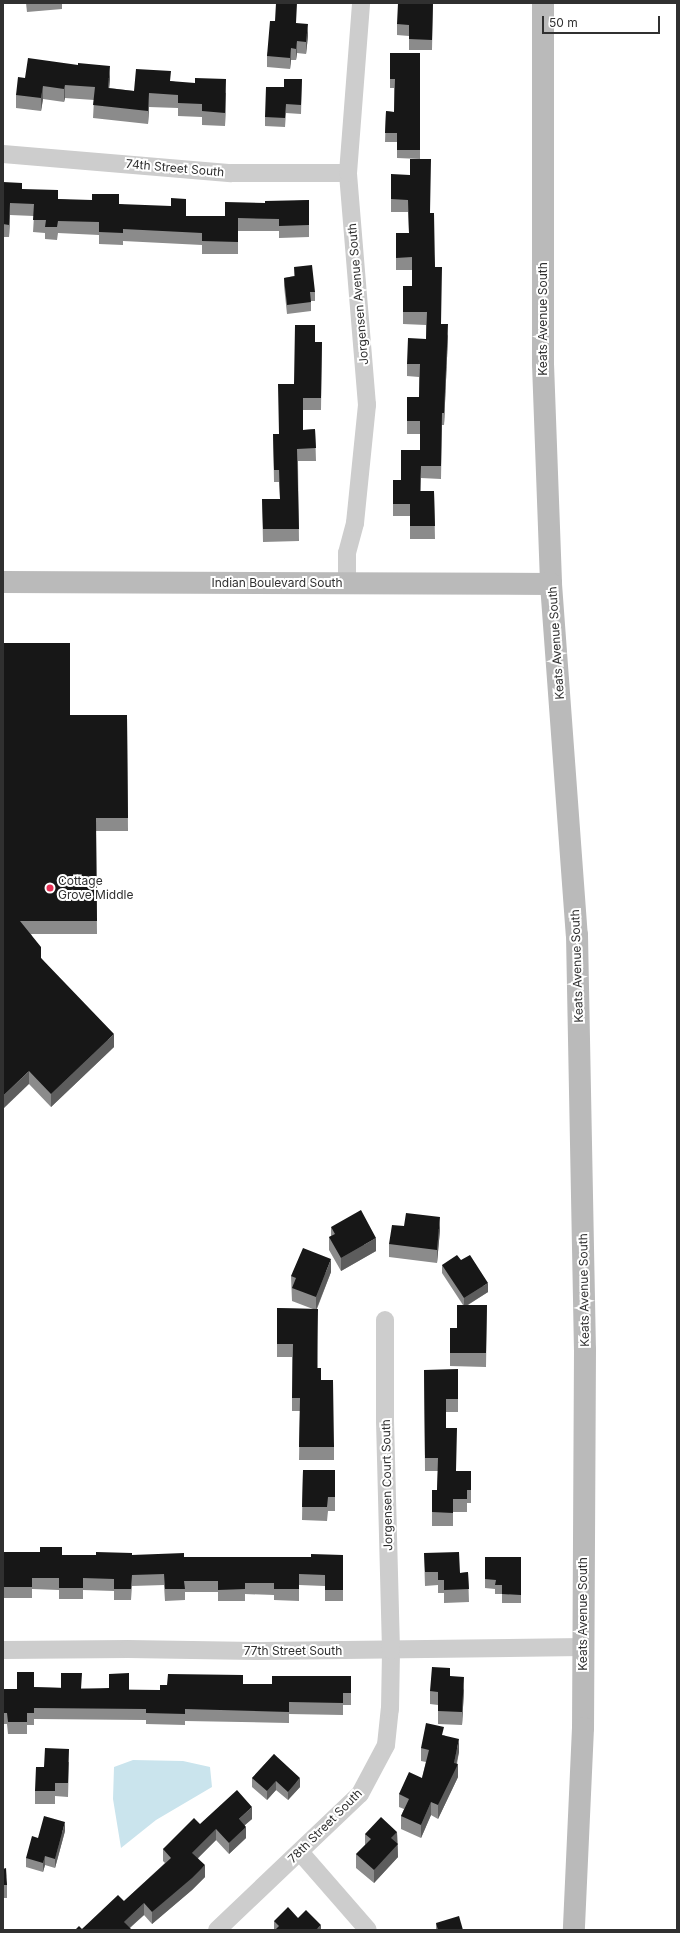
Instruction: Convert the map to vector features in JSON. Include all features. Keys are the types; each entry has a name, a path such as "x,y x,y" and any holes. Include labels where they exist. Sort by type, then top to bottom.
{"main road":[{"name":"Keats Avenue South","path":"543,3 543,364 551,584 577,935 585,1350 583,1728 574,1930"},
{"name":"Indian Boulevard South","path":"3,582 551,584"}],"street":[{"name":"Jorgensen Avenue South","path":"347,583 347,554 355,523 367,405 348,173 361,3"},
{"name":"74th Street South","path":"3,154 232,173 348,173"},
{"name":"Jorgensen Court South","path":"385,1320 385,1421 391,1650"},
{"name":"77th Street South","path":"3,1650 128,1649 259,1652 583,1647"},
{"name":"78th Street South","path":"217,1930 360,1794 386,1745 390,1709 391,1650"},
{"path":"300,1852 368,1930"}],"water":[{"path":"133,1760 183,1761 210,1767 212,1787 156,1820 121,1848 113,1799 114,1767"}],"building":[{"path":"276,3 297,3 296,23 308,24 306,42 297,41 296,49 291,48 290,58 267,56 270,21 275,21"},
{"path":"398,3 433,3 432,40 409,39 409,25 397,24"},
{"path":"390,53 420,53 420,150 397,150 397,133 385,133 386,111 394,112 395,79 390,79"},
{"path":"28,58 78,65 78,63 110,66 108,88 134,91 136,69 171,71 170,81 195,83 195,78 226,79 225,113 202,111 202,104 178,103 178,95 149,93 148,111 93,105 95,87 65,85 64,89 43,86 41,98 16,95 18,77 25,78"},
{"path":"284,79 302,79 301,105 286,104 285,118 265,117 266,87 284,87"},
{"path":"410,159 431,159 430,213 434,213 435,267 442,267 441,324 448,324 444,413 442,413 441,466 421,466 420,491 434,491 435,526 410,526 410,504 393,504 393,480 401,480 401,450 420,450 420,421 407,421 407,397 419,397 420,364 407,364 408,338 426,339 427,312 403,312 403,286 412,286 412,257 396,258 396,233 409,233 408,200 391,199 391,174 410,175"},
{"path":"3,182 22,183 22,189 58,190 58,199 92,200 92,194 119,194 119,204 171,206 171,198 186,199 186,216 225,216 225,202 265,203 265,201 309,200 309,225 279,226 279,219 238,218 238,242 202,241 202,233 123,229 123,233 99,232 99,222 58,221 57,227 45,227 46,220 33,220 34,204 10,203 9,225 3,224"},
{"path":"312,265 315,292 310,292 311,302 287,305 284,278 295,276 294,267"},
{"path":"295,325 315,325 315,342 322,342 321,398 303,398 303,430 315,429 316,448 297,449 299,529 263,529 262,499 280,499 279,470 274,470 273,434 279,434 278,384 294,384"},
{"name":"Cottage Grove Middle","path":"3,643 70,643 70,715 127,715 128,818 96,818 97,921 20,921 41,947 41,958 114,1034 51,1094 29,1071 3,1096"},
{"path":"361,1210 376,1238 341,1258 329,1237 335,1234 331,1227"},
{"path":"406,1213 440,1217 437,1250 389,1244 392,1225 404,1226"},
{"path":"303,1248 331,1259 316,1297 292,1288 296,1278 291,1276"},
{"path":"457,1255 461,1260 470,1255 488,1283 464,1298 442,1265"},
{"path":"457,1305 487,1305 486,1353 450,1353 450,1328 457,1328"},
{"path":"277,1308 318,1309 317,1368 321,1368 321,1380 333,1380 334,1447 299,1447 300,1398 292,1398 293,1344 277,1344"},
{"path":"458,1369 458,1399 446,1399 446,1428 457,1428 456,1471 471,1471 471,1490 467,1490 467,1499 453,1499 453,1513 432,1512 432,1490 437,1490 438,1458 425,1458 424,1370"},
{"path":"303,1470 335,1470 335,1497 328,1497 327,1507 302,1507"},
{"path":"40,1547 62,1547 62,1555 96,1555 96,1552 132,1553 132,1555 184,1553 184,1557 311,1557 311,1554 343,1555 343,1590 325,1590 325,1575 299,1574 299,1589 274,1589 274,1583 245,1583 245,1589 218,1590 218,1581 184,1581 185,1589 165,1589 164,1574 132,1575 131,1589 114,1589 114,1579 83,1578 83,1588 59,1588 59,1578 32,1578 32,1587 4,1587 3,1552 40,1552"},
{"path":"459,1552 460,1573 468,1572 469,1589 444,1590 444,1580 438,1580 438,1572 425,1572 424,1553"},
{"path":"485,1557 521,1557 521,1595 502,1594 502,1585 495,1585 496,1580 485,1579"},
{"path":"432,1667 450,1668 450,1676 464,1677 462,1712 438,1711 438,1692 430,1691"},
{"path":"17,1672 34,1672 34,1687 61,1688 61,1673 82,1673 81,1689 109,1688 109,1674 129,1673 129,1690 160,1690 160,1685 167,1685 168,1674 243,1675 243,1684 272,1684 272,1676 351,1676 351,1693 343,1693 343,1703 289,1702 289,1712 185,1709 185,1714 146,1713 146,1709 34,1708 34,1713 27,1713 27,1722 8,1722 7,1713 3,1713 3,1689 17,1689"},
{"path":"426,1723 444,1727 442,1735 459,1739 454,1763 458,1764 438,1805 431,1802 421,1825 401,1816 409,1799 399,1794 409,1772 422,1778 429,1750 421,1748"},
{"path":"45,1748 69,1749 68,1783 55,1783 55,1791 35,1791 36,1767 44,1767"},
{"path":"274,1754 300,1778 288,1792 276,1781 267,1791 252,1778"},
{"path":"237,1790 252,1807 239,1819 246,1827 229,1843 216,1829 192,1853 205,1865 152,1912 144,1903 124,1922 132,1930 75,1930 79,1926 82,1929 118,1895 124,1901 171,1858 163,1849 194,1818 200,1824"},
{"path":"44,1816 65,1822 55,1859 45,1856 43,1863 26,1858 32,1836 38,1838"},
{"path":"381,1817 397,1832 391,1838 398,1844 374,1870 356,1854 371,1839 365,1834"},
{"path":"6,1868 7,1885 3,1885 3,1869"},
{"path":"288,1907 298,1918 306,1910 321,1925 316,1930 275,1930 279,1926 274,1921"},
{"path":"459,1916 463,1930 438,1930 436,1923"}],"place":[{"name":"Cottage Grove Middle","path":"50,888"}]}
